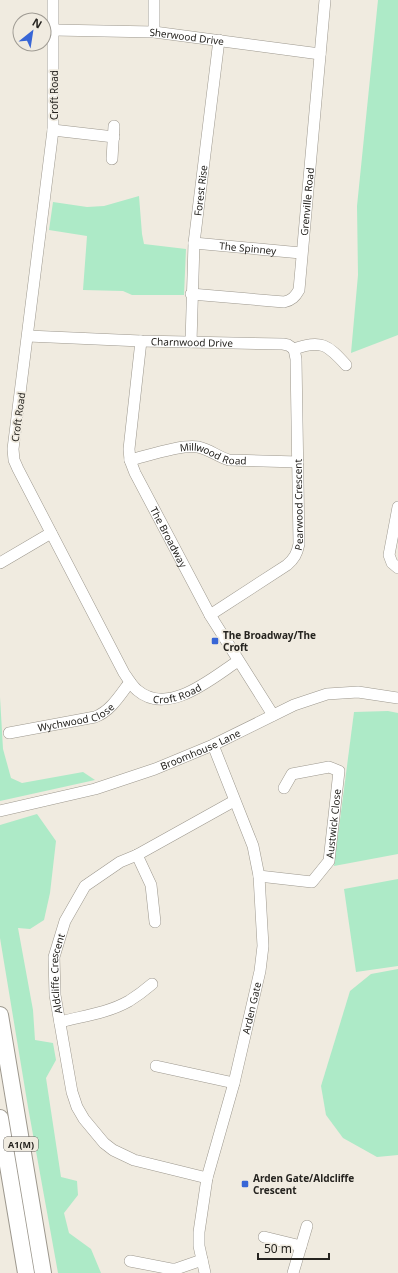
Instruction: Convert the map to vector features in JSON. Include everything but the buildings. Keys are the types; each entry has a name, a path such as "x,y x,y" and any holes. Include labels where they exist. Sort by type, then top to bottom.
{"highway":[{"name":"A1(M)","path":"0,1015 43,1273"},
{"name":"A1(M)","path":"0,1118 26,1273"}],"street":[{"name":"Croft Road","path":"53,0 53,130 13,449 14,460 130,682 138,690 146,696 166,699 176,698 189,693 238,661"},
{"path":"154,0 154,32"},
{"name":"Grenville Road","path":"191,294 284,302 291,300 296,296 299,290 325,0"},
{"name":"Sherwood Drive","path":"54,30 154,32 320,54"},
{"name":"Forest Rise","path":"191,342 191,294 194,243 219,40"},
{"path":"53,130 114,131 112,159"},
{"name":"The Spinney","path":"194,243 302,253"},
{"name":"Charnwood Drive","path":"28,336 282,344 288,345 294,349 312,345 324,346 331,349 346,365"},
{"name":"The Broadway","path":"141,340 129,449 130,460 135,473 210,615 273,715"},
{"name":"Pearwood Crescent","path":"210,615 293,560 297,553 299,544 298,462 296,359 294,349"},
{"name":"Millwood Road","path":"130,460 186,446 192,446 206,449 222,458 229,460 298,462"},
{"path":"398,507 388,555 392,564 398,568"},
{"path":"0,563 51,533"},
{"name":"Wychwood Close","path":"8,733 102,715 130,682"},
{"name":"Broomhouse Lane","path":"0,812 95,789 155,769 212,745 294,705 327,694 358,692 398,698"},
{"name":"Arden Gate","path":"205,1273 199,1232 207,1178 234,1083 260,971 263,946 259,876 253,846 212,745"},
{"name":"Austwick Close","path":"259,876 312,882 329,861 339,771 329,768 292,774 284,788"},
{"name":"Aldcliffe Crescent","path":"207,1178 134,1160 104,1143 84,1119 74,1100 72,1092 55,995 54,957 65,921 85,886 120,862 234,801"},
{"path":"137,854 151,884 155,922"},
{"path":"60,1022 100,1013 118,1006 130,1000 152,984"},
{"path":"156,1066 234,1083"},
{"path":"293,1273 307,1226"},
{"path":"264,1237 301,1246"},
{"path":"130,1261 176,1269 202,1260"}],"green space":[{"path":"378,0 398,0 398,335 351,353 358,275 357,206"},
{"path":"139,196 144,244 186,249 184,295 132,295 123,291 83,290 87,236 49,230 53,202 87,207 104,206"},
{"path":"0,697 3,749 11,778 22,783 83,772 95,780 0,801"},
{"path":"388,711 398,713 398,854 334,866 354,712"},
{"path":"37,814 56,841 50,893 44,920 30,929 18,928 33,1010 35,1040 53,1043 56,1060 46,1078 61,1177 77,1181 78,1195 64,1213 69,1233 91,1249 101,1273 58,1273 28,1107 0,938 0,825"},
{"path":"398,879 398,966 356,972 344,889"},
{"path":"398,969 398,1155 377,1157 343,1138 326,1115 321,1086 350,991 371,974"}],"place":[{"name":"The Broadway/The Croft","path":"215,641"},
{"name":"Arden Gate/Aldcliffe Crescent","path":"245,1184"}]}
